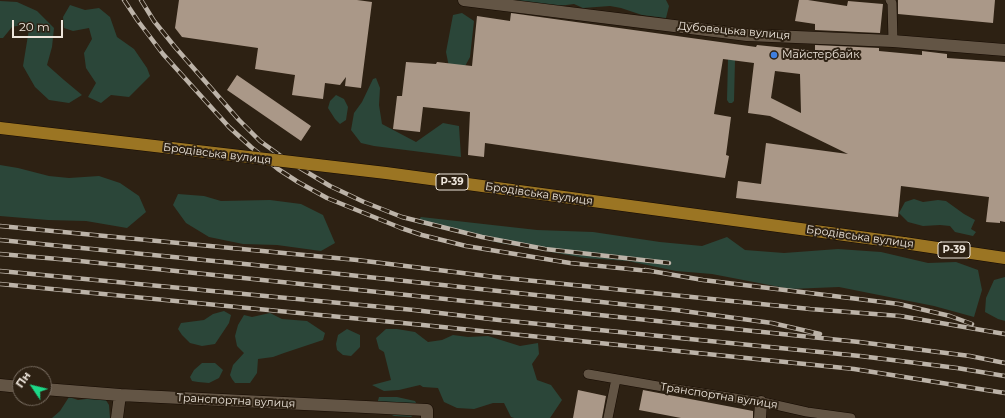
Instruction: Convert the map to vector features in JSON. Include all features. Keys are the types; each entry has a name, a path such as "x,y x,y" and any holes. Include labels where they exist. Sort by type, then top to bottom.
{"main road":[{"name":"Бродівська вулиця","path":"0,128 386,173 1005,258"}],"street":[{"name":"Дубовецька вулиця","path":"464,0 747,35 893,41 1005,50"},
{"path":"0,385 12,386"},
{"name":"Транспортна вулиця","path":"52,390 427,414"},
{"path":"117,418 120,395"},
{"path":"760,418 761,402"}],"lane":[{"path":"890,0 892,3 893,41"},
{"name":"Транспортна вулиця","path":"588,374 761,402 807,412 851,418"},
{"path":"608,418 616,379"}],"green space":[{"path":"513,0 666,0 669,6 666,18 642,15 610,6 583,8 574,4 551,7"},
{"path":"0,1 17,2 37,11 54,28 52,47 47,65 82,95 69,103 49,100 35,87 23,66 30,23 12,27 3,38 0,38"},
{"path":"70,5 85,10 99,8 110,17 117,37 134,49 147,68 150,76 129,97 111,95 101,103 88,97 96,83 86,68 84,53 92,39 89,28 73,31 64,28 63,17"},
{"path":"462,13 474,21 470,57 463,70 450,72 446,52 453,15"},
{"path":"728,59 735,60 734,101 732,103 729,103 727,100"},
{"path":"376,78 380,88 379,105 382,124 416,142 443,123 459,126 461,157 361,143 351,130 354,113 362,102 373,79"},
{"path":"336,95 344,99 348,107 346,120 340,124 328,108 330,101"},
{"path":"0,165 49,176 69,178 99,176 120,183 139,196 146,212 127,228 86,221 48,220 0,216"},
{"path":"178,194 204,196 221,201 270,200 301,204 323,215 335,243 321,251 277,245 243,244 209,237 186,223 173,205"},
{"path":"914,199 923,202 938,200 946,201 975,220 971,229 976,232 973,236 955,232 950,226 923,226 908,222 899,213 905,202"},
{"path":"421,217 537,230 593,232 660,242 702,246 727,237 745,250 784,253 838,249 881,252 928,263 956,262 978,270 982,290 974,317 934,306 839,287 790,289 712,274 676,271 628,261 585,258 500,243 416,223"},
{"path":"1005,277 1005,321 985,312 986,298 994,280"},
{"path":"224,311 231,315 229,323 215,344 202,346 190,343 178,329 181,323 204,320 213,314"},
{"path":"270,313 282,319 307,321 325,333 323,340 273,357 258,359 257,373 250,383 235,383 230,375 233,365 244,353 237,346 235,336 238,325 244,315 252,317"},
{"path":"347,329 360,335 360,347 351,356 343,355 337,350 336,344 338,335"},
{"path":"386,329 415,332 428,342 442,340 453,335 468,337 488,336 520,346 538,343 539,354 532,364 537,380 551,385 562,400 550,418 514,418 511,417 504,403 493,403 474,409 457,408 444,402 438,388 423,387 420,385 399,390 384,391 372,385 391,380 384,352 379,349 376,338"},
{"path":"202,363 215,363 223,370 219,378 209,383 192,381 190,377 194,370"},
{"path":"95,393 104,397 109,405 110,418 52,418 60,411 69,397 78,400 86,399"},
{"path":"379,397 397,397 415,401 420,410 411,417 394,416 381,410 377,404"}],"building":[{"path":"179,0 357,0 372,2 361,88 345,86 346,77 340,85 325,83 323,99 292,95 295,75 255,69 258,48 182,37 175,28"},
{"path":"799,0 847,6 848,1 883,4 880,33 815,30 815,24 795,21"},
{"path":"898,0 995,0 993,23 898,14"},
{"path":"511,13 756,47 757,45 815,51 815,45 879,48 879,51 922,55 922,51 947,54 947,58 1005,62 1005,222 986,222 989,197 901,186 898,217 736,198 738,181 761,184 766,143 848,154 770,116 748,113 754,63 723,59 714,114 731,117 726,155 729,156 725,178 485,143 484,157 468,155 470,112 423,107 420,132 393,129 397,96 402,96 406,62 436,64 437,62 472,66 477,16 510,21","holes":["775,71 800,74 801,113 771,98"]},
{"path":"237,75 311,126 301,141 227,90"},
{"path":"578,390 606,396 602,418 573,418"},
{"path":"643,390 753,411 753,418 681,418 639,410"}],"railway":[{"path":"124,0 163,54 229,127 278,169 327,198 401,228 466,246 570,263 649,271"},
{"path":"141,0 154,21 175,47 239,120 260,141 285,159 330,186 364,202 402,217 482,237 545,249 669,263"},
{"path":"0,226 357,260 495,277 810,309 900,316 1005,334"},
{"path":"0,240 265,266 676,310 772,323 820,334"},
{"path":"0,254 859,342 970,356 1005,363"},
{"path":"645,270 703,280 899,304 950,316 972,324"},
{"path":"0,271 414,310 499,320 860,356 957,368 1005,376"},
{"path":"0,284 854,369 1005,393"}],"place":[{"name":"Майстербайк","path":"774,55"}]}
